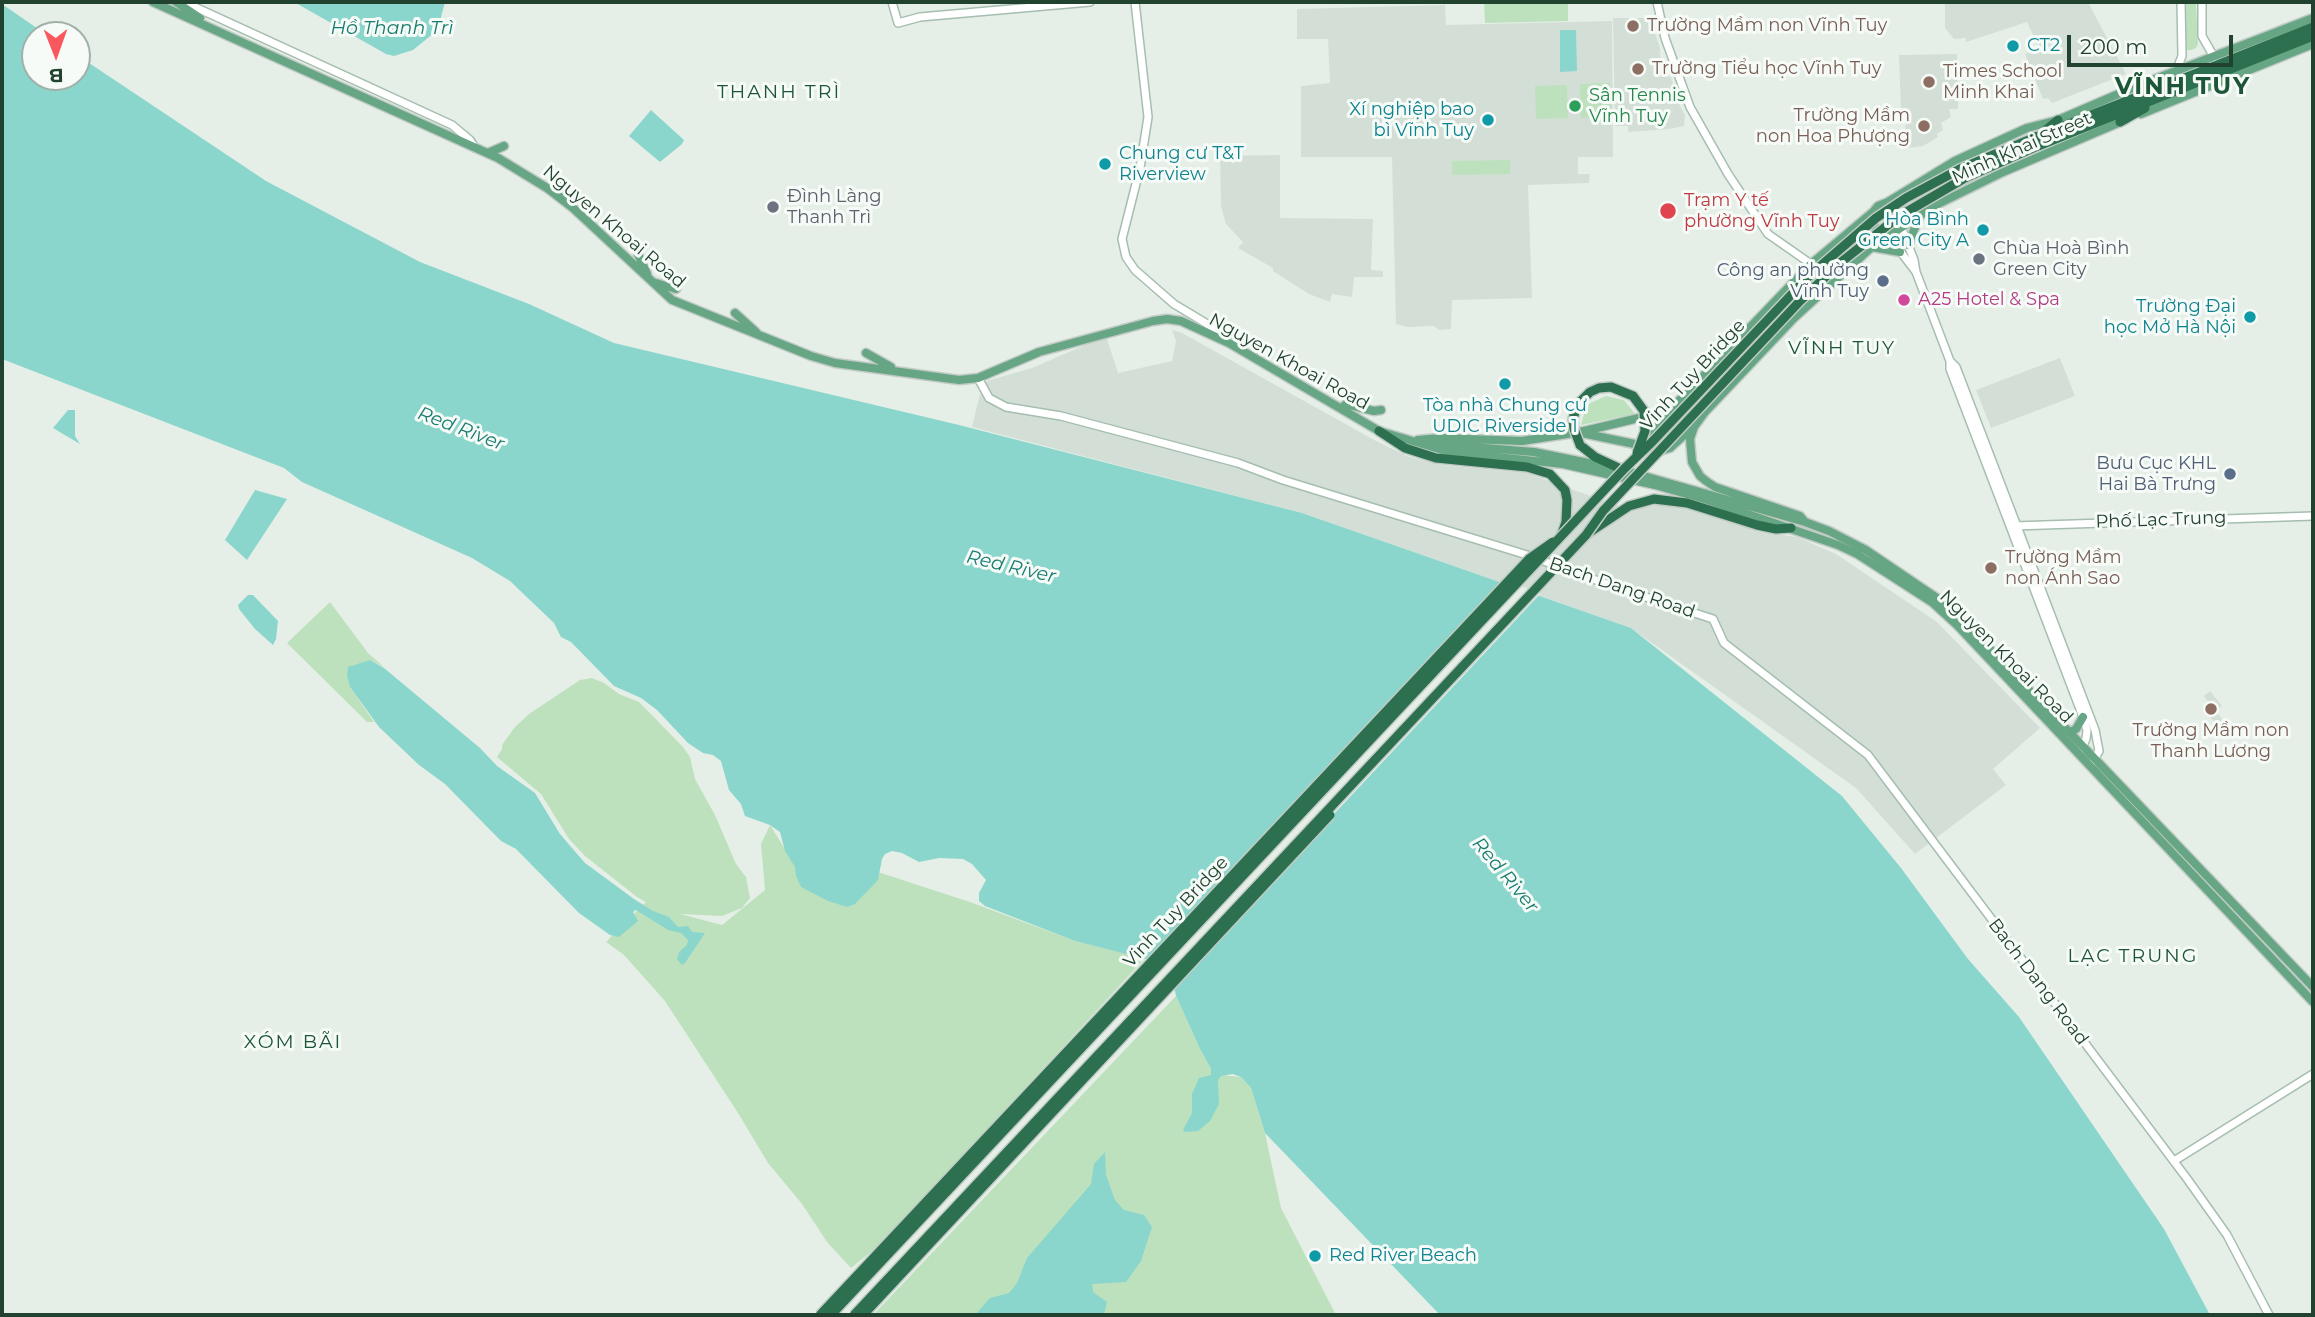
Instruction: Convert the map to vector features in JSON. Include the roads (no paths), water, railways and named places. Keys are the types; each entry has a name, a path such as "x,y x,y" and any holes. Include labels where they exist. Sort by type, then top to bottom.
{"highway":[{"path":"2037,142 2302,36 2313,27"},
{"path":"2302,36 2313,36"},
{"path":"2137,86 2177,86"},
{"path":"2120,122 2177,86"},
{"path":"2037,142 2058,120"},
{"path":"2037,142 2068,142"},
{"name":"Vinh Tuy Bridge","path":"831,1315 1624,469 1809,276 1876,218 1906,198 1951,174 2037,142"},
{"name":"Vinh Tuy Bridge","path":"863,1315 1576,553 1604,510 1748,354 1840,263 1898,217 1963,179 2037,142"},
{"path":"1600,388 1622,390 1638,401 1644,411 1646,424 1639,449 1624,469 1595,457 1580,445 1575,436 1574,415 1580,401 1600,388"},
{"path":"1379,431 1405,448 1439,458 1527,467 1550,474 1565,490 1567,500 1566,522 1560,538"},
{"path":"1586,535 1629,506 1654,499 1687,503 1757,525 1776,529 1791,528"},
{"name":"Vinh Tuy Bridge","path":"854,1315 1586,535"},
{"name":"Vinh Tuy Bridge","path":"820,1315 1529,559 1541,548 1560,538"}],"main road":[{"name":"Nguyen Khoai Road","path":"153,2 488,153 529,176 573,208 672,300 811,356 835,363 959,380 978,378 1039,352 1153,321 1181,321 1228,344 1379,431 1449,452 1563,464 1644,482 1704,499 1838,545 1857,554 1933,603 1956,625 2080,750 2313,1002"},
{"path":"176,2 217,30"},
{"name":"Minh Khai Street","path":"1888,202 1955,161 2027,128 2058,120 2137,86 2313,18"},
{"name":"Minh Khai Street","path":"1902,226 2003,172 2068,142 2313,44"},
{"path":"488,153 504,146"},
{"path":"555,178 573,208"},
{"path":"1580,432 1648,448 1666,450 1693,427 1827,285 1887,234 1902,226 1904,218 1901,209 1888,202 1878,206 1811,264 1673,407 1649,435 1648,448"},
{"path":"1873,212 1874,226 1887,234"},
{"path":"1908,245 1920,215"},
{"path":"1872,247 1900,252"},
{"path":"638,254 650,279 676,289"},
{"path":"735,313 760,335"},
{"path":"1761,313 1769,328 1774,332 1782,331"},
{"path":"1745,331 1752,331 1759,336 1766,347"},
{"path":"866,353 896,370"},
{"path":"1342,408 1346,404 1374,411 1381,410"},
{"path":"1419,442 1440,438 1522,440 1580,432 1655,416 1673,407"},
{"path":"1693,427 1690,454 1700,476 1715,487 1800,516 1805,522"},
{"name":"Nguyen Khoai Road","path":"1419,442 1534,452 1624,469 1829,531 1866,550 1937,598 1964,622 2070,732 2080,750"},
{"path":"2070,732 2076,729 2083,717"},
{"name":"Nguyen Khoai Road","path":"2092,763 2120,784 2313,987"}],"street":[{"name":"Nguyen Khoai Road","path":"184,2 452,125 470,140 475,148"},
{"path":"892,2 898,23 920,18 1090,2"},
{"path":"1135,2 1148,117 1140,168 1122,239 1126,257 1135,270 1174,304 1224,334 1228,344"},
{"path":"1657,2 1665,38 1690,107 1728,174 1769,234 1811,264"},
{"path":"2176,71 2182,56 2181,2"},
{"path":"2202,2 2202,36 2214,57"},
{"path":"1902,226 1916,272 1950,361 1956,367 2083,717 2087,730 2080,750"},
{"path":"1887,234 1916,272"},
{"path":"978,378 989,398 1006,407 1061,416 1238,463 1283,480 1527,555 1713,619 1724,643 1868,755 2227,1235 2269,1315"},
{"name":"Phố Lạc Trung","path":"2013,526 2313,516"},
{"path":"2013,526 2095,730 2099,745 2092,763"},
{"path":"2174,1161 2313,1074"}],"water":[{"name":"Hồ Thanh Trì","path":"294,2 445,2 434,33 413,50 394,56"},
{"name":"Red River","path":"2,4 27,21 21,21 21,91 91,91 91,64 266,181 420,262 529,304 614,343 959,425 1302,513 1631,628 1842,796 1901,868 1968,959 2019,1017 2164,1229 2210,1315 1440,1315 1265,1133 1251,1088 1241,1077 1233,1074 1221,1076 1218,1080 1219,1104 1210,1121 1198,1131 1183,1130 1192,1113 1192,1094 1199,1078 1211,1075 1211,1069 1176,996 1170,965 1075,941 985,906 979,901 979,893 986,880 972,864 963,859 939,858 919,862 892,851 882,859 878,880 855,904 847,907 801,887 795,867 785,851 780,832 770,825 745,816 741,804 729,790 721,761 688,743 657,710 641,698 614,686 571,642 561,637 554,623 510,581 472,558 302,482 284,468 2,359"},
{"path":"1560,30 1576,30 1577,71 1560,72"},
{"path":"651,110 684,140 660,162 629,136"},
{"path":"68,410 75,410 75,436 80,444 53,428"},
{"path":"255,490 287,499 247,560 225,540"},
{"path":"248,595 253,595 278,621 273,645 255,629 239,609 238,605"},
{"path":"370,660 384,668 480,748 497,766 535,793 560,834 585,863 634,899 669,917 678,927 688,926 692,932 705,933 685,963 682,965 677,959 688,940 681,933 668,930 636,910 633,912 638,921 619,937 610,935 579,913 516,849 501,841 445,784 419,765 379,727 350,687 347,675 348,667"},
{"path":"1105,1152 1106,1175 1115,1200 1124,1210 1144,1215 1152,1227 1141,1261 1126,1282 1092,1284 1093,1292 1107,1302 1104,1315 975,1315 990,1298 1009,1293 1017,1283 1027,1258 1091,1184 1094,1164"}],"place":[{"name":"Trường Mầm non Vĩnh Tuy","path":"1633,26"},
{"name":"CT2","path":"2013,46"},
{"name":"Trường Tiểu học Vĩnh Tuy","path":"1638,69"},
{"name":"Times School Minh Khai","path":"1929,82"},
{"name":"Sân Tennis Vĩnh Tuy","path":"1575,106"},
{"name":"Xí nghiệp bao bì Vĩnh Tuy","path":"1488,120"},
{"name":"Trường Mầm non Hoa Phượng","path":"1924,126"},
{"name":"Chung cư T&T Riverview","path":"1105,164"},
{"name":"Đình Làng Thanh Trì","path":"773,207"},
{"name":"Trạm Y tế phường Vĩnh Tuy","path":"1668,211"},
{"name":"Hòa Bình Green City A","path":"1983,230"},
{"name":"Chùa Hoà Bình Green City","path":"1979,259"},
{"name":"Công an phường Vĩnh Tuy","path":"1883,281"},
{"name":"A25 Hotel & Spa","path":"1904,300"},
{"name":"Trường Đại học Mở Hà Nội","path":"2250,317"},
{"name":"Tòa nhà Chung cư UDIC Riverside 1","path":"1505,384"},
{"name":"Bưu Cục KHL Hai Bà Trưng","path":"2230,474"},
{"name":"Trường Mầm non Ánh Sao","path":"1991,568"},
{"name":"Trường Mầm non Thanh Lương","path":"2211,709"},
{"name":"Red River Beach","path":"1315,1256"}],"district":[{"name":"VĨNH TUY","path":"2183,87"},
{"name":"THANH TRÌ","path":"779,92"},
{"name":"VĨNH TUY","path":"1842,348"},
{"name":"LẠC TRUNG","path":"2133,956"},
{"name":"XÓM BÃI","path":"293,1042"}]}
